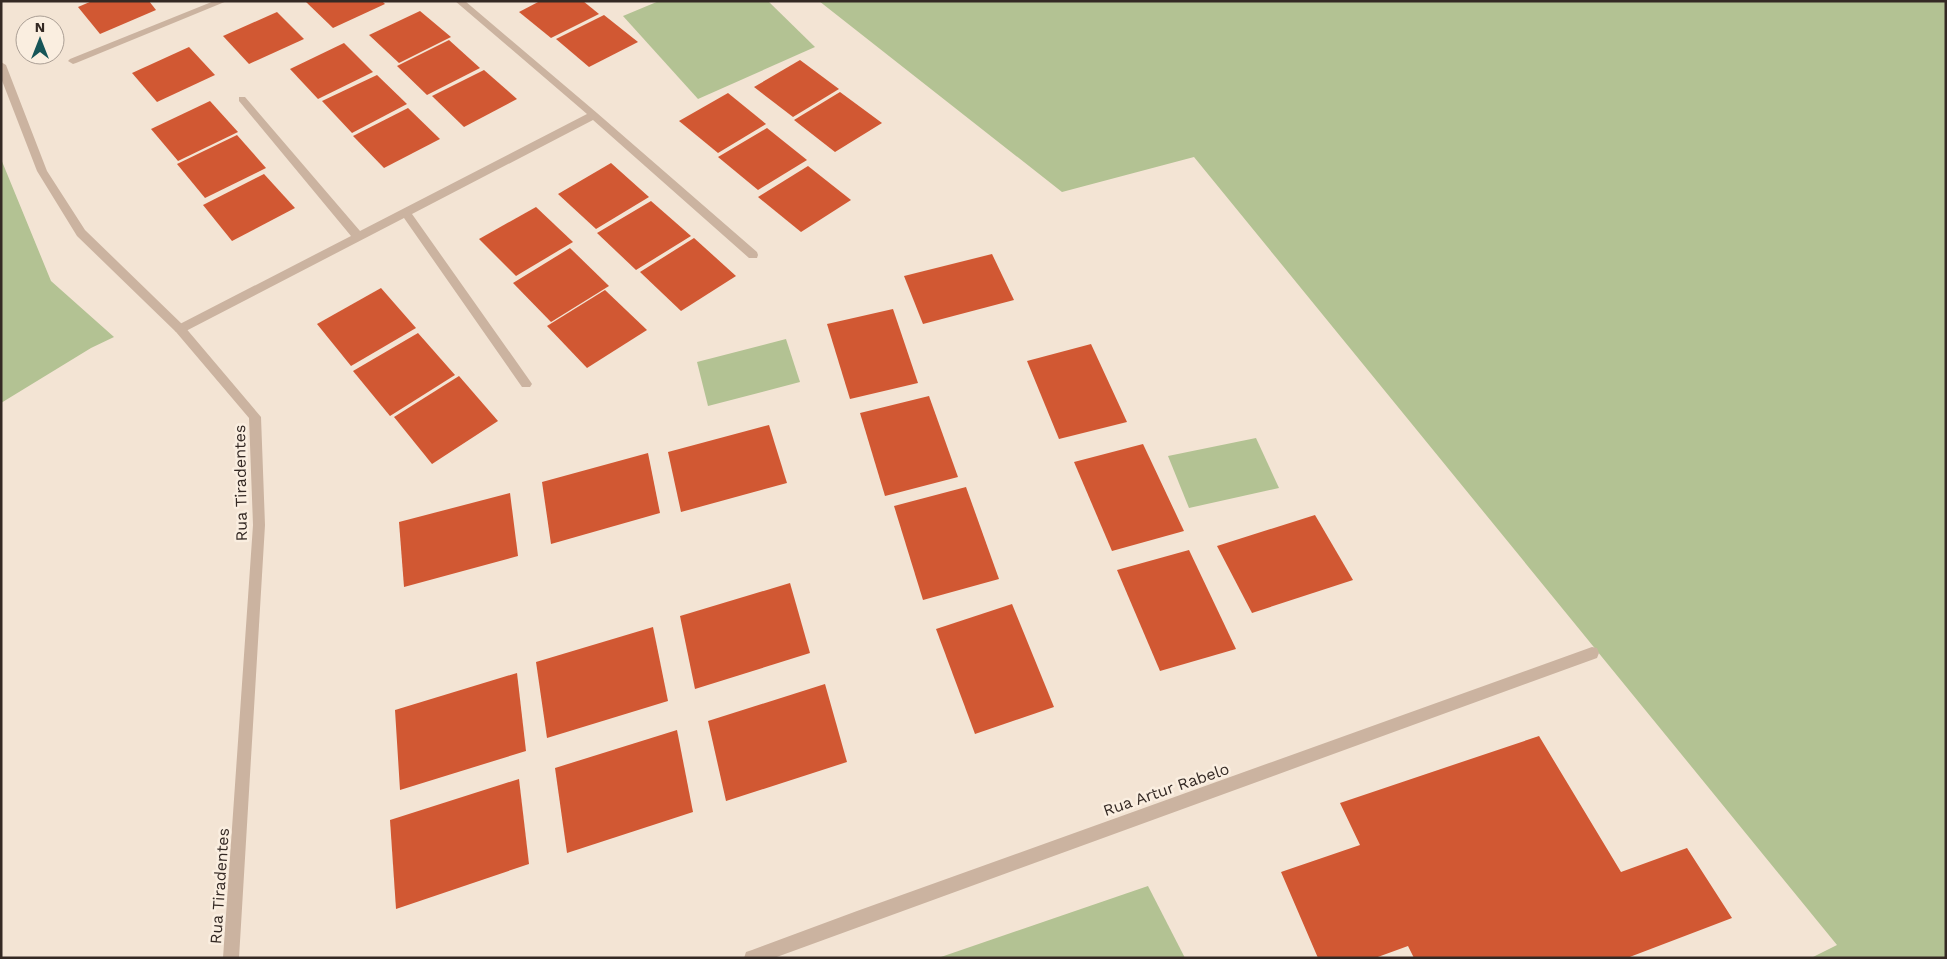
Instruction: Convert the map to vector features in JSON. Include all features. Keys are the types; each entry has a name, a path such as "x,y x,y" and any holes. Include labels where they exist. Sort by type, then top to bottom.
{"street":[{"path":"73,61 206,4 223,1"},
{"path":"459,1 594,115 753,255"},
{"name":"Rua Tiradentes","path":"1,65 42,171 81,233 180,329 255,417 259,526 230,958"},
{"path":"242,99 358,236"},
{"path":"180,329 594,115"},
{"path":"405,212 526,384"},
{"name":"Rua Artur Rabelo","path":"752,958 994,868 1592,653"}],"green space":[{"path":"659,1 768,1 815,47 698,99 623,16"},
{"path":"819,1 1946,1 1946,958 1811,958 1837,945 1194,157 1062,192"},
{"path":"1,159 51,281 114,337 91,348 1,403"},
{"path":"786,339 800,382 708,406 697,362"},
{"path":"1256,438 1279,488 1189,508 1168,456"},
{"path":"1148,886 1185,958 938,958"}],"building":[{"path":"92,1 149,1 156,10 100,34 78,7"},
{"path":"382,1 385,4 333,28 306,2"},
{"path":"540,1 583,1 599,14 551,38 519,12"},
{"path":"420,11 451,37 399,63 369,35"},
{"path":"277,12 304,39 249,64 223,36"},
{"path":"604,15 638,42 589,67 556,39"},
{"path":"449,40 480,68 427,95 397,66"},
{"path":"344,43 373,72 318,99 290,69"},
{"path":"189,47 215,75 157,102 132,73"},
{"path":"800,60 839,89 793,117 754,87"},
{"path":"484,70 517,99 464,127 432,96"},
{"path":"377,75 407,104 352,133 322,101"},
{"path":"840,92 882,123 835,152 794,120"},
{"path":"728,93 766,124 718,153 679,121"},
{"path":"210,101 238,132 178,161 151,129"},
{"path":"408,108 440,139 384,168 353,136"},
{"path":"767,128 807,160 758,190 718,157"},
{"path":"237,135 266,168 205,198 177,164"},
{"path":"611,163 649,197 596,229 558,194"},
{"path":"808,166 851,200 801,232 758,197"},
{"path":"264,174 295,208 232,241 203,205"},
{"path":"651,201 691,236 636,270 597,233"},
{"path":"536,207 573,242 516,276 479,239"},
{"path":"694,238 736,276 681,311 640,272"},
{"path":"570,248 609,286 551,322 513,283"},
{"path":"992,254 1014,300 923,324 904,276"},
{"path":"381,288 416,328 351,366 317,324"},
{"path":"605,290 647,330 587,368 547,326"},
{"path":"893,309 918,383 850,399 827,324"},
{"path":"418,333 455,375 390,416 353,371"},
{"path":"1091,344 1127,422 1059,439 1027,361"},
{"path":"459,376 498,421 432,464 394,417"},
{"path":"929,396 958,477 885,496 860,413"},
{"path":"769,425 787,483 681,512 668,452"},
{"path":"1143,444 1184,531 1112,551 1074,462"},
{"path":"648,453 660,513 551,544 542,482"},
{"path":"966,487 999,579 923,600 894,506"},
{"path":"510,493 518,556 404,587 399,522"},
{"path":"1315,515 1353,580 1252,613 1217,546"},
{"path":"1189,550 1236,649 1160,671 1117,570"},
{"path":"790,583 810,653 695,689 680,616"},
{"path":"1012,604 1054,707 975,734 936,629"},
{"path":"653,627 668,701 547,738 536,662"},
{"path":"517,673 526,751 400,790 395,710"},
{"path":"825,684 847,762 726,801 708,721"},
{"path":"677,730 693,812 567,853 555,768"},
{"path":"1539,736 1621,872 1687,848 1732,918 1627,958 1414,958 1408,946 1375,958 1318,958 1281,872 1360,845 1340,803"},
{"path":"519,779 529,864 396,909 390,820"}]}
